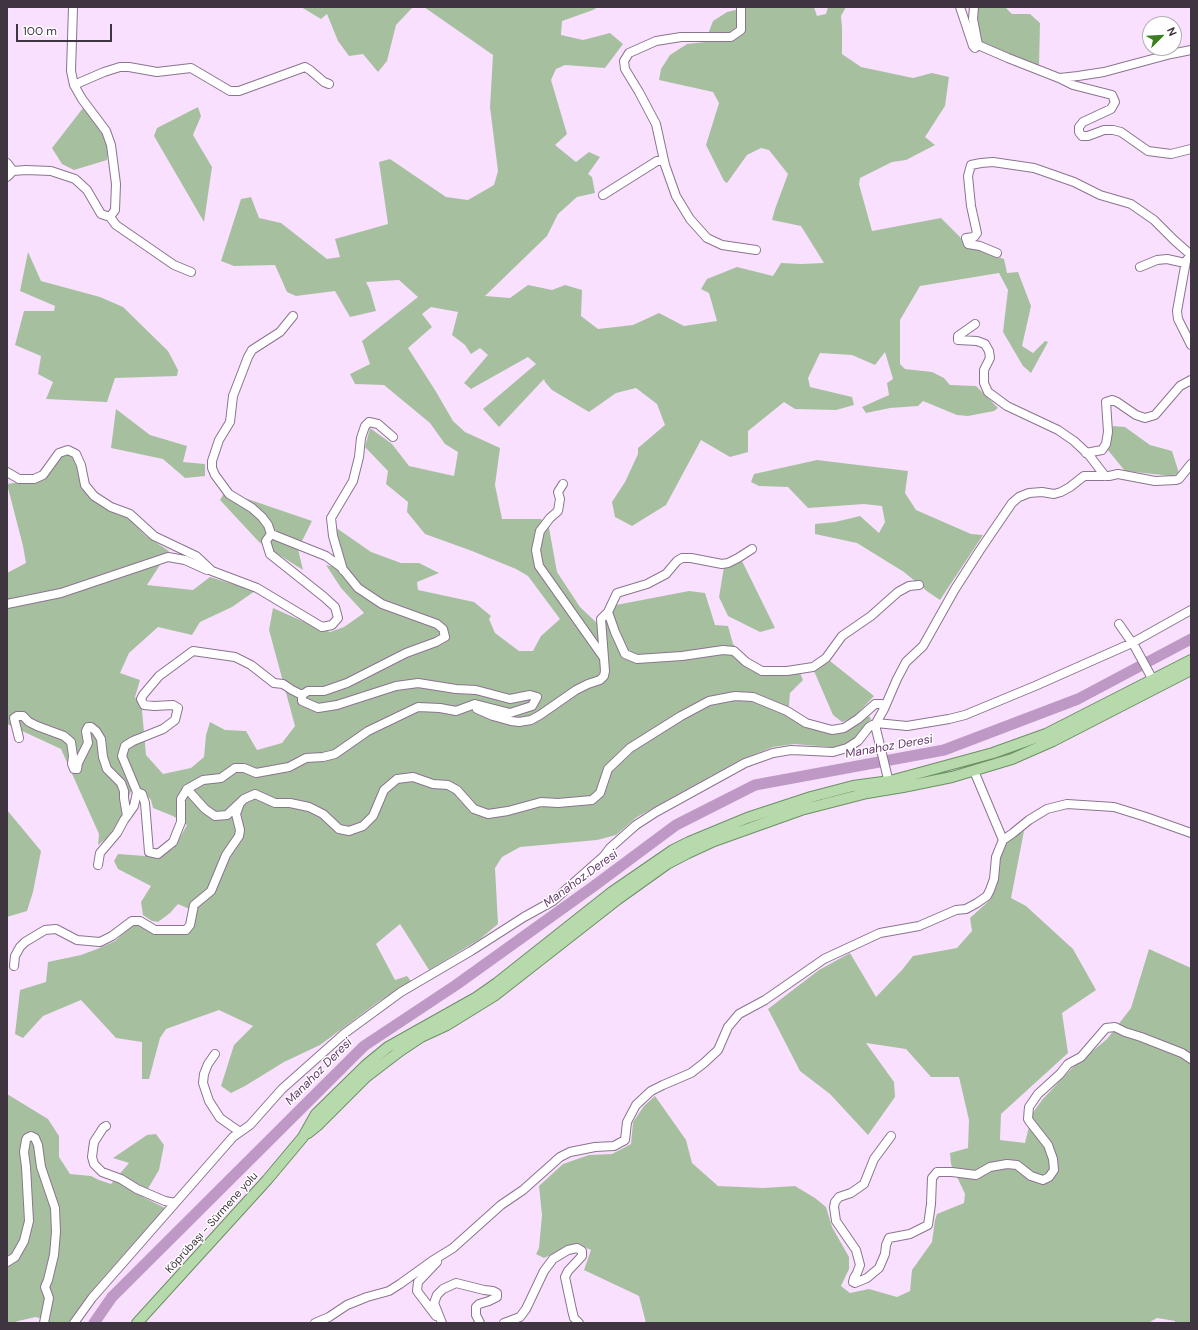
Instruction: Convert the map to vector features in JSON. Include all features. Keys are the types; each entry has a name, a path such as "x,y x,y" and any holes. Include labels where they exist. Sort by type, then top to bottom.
{"main road":[{"path":"889,781 993,753 1046,734 1152,678 1191,660"},
{"path":"889,781 974,771 1012,759 1047,744 1191,670"},
{"name":"Köprübaşı - Sürmene yolu","path":"137,1323 268,1180 303,1137 316,1114 366,1065 388,1047 464,1004 497,983 612,892 673,850 748,818 805,799 853,786 889,781"}],"street":[{"path":"73,7 71,71 74,85 82,99 106,131 112,145 116,191 115,210 110,217"},
{"path":"741,7 741,30 731,37 681,37 656,41 629,53 624,62 625,69 656,124 664,161 676,196 690,219 707,238 722,245 756,250"},
{"path":"960,7 975,48 978,45 1073,85 1112,95 1115,102 1111,108 1083,122 1079,127 1079,132 1082,136 1088,136 1104,130 1113,130 1121,132 1148,151 1170,154 1191,149"},
{"path":"974,7 973,20 978,45"},
{"path":"1059,78 1104,72 1191,50"},
{"path":"74,85 120,67 129,67 157,72 191,68 230,91 239,91 305,67 324,82 329,84"},
{"path":"603,195 657,161 664,161"},
{"path":"997,253 980,246 968,244 966,238 974,237 977,233 971,206 968,176 971,165 981,162 993,162 1034,168 1074,182 1100,195 1131,204 1154,220 1191,255 1185,263 1177,311 1178,319 1191,345"},
{"path":"7,163 10,174 26,170 51,172 75,179 87,190 101,214 110,217 116,226 174,265 190,272"},
{"path":"1140,266 1157,260 1167,259 1185,263"},
{"path":"293,316 280,332 252,350 248,357 233,396 230,422 220,440 212,461 212,468 215,475 229,494 252,508 262,517 268,525 271,534 326,556 343,570 358,588 382,604 437,624 443,629 445,637 436,642 406,653 347,683 324,691 308,691 302,695"},
{"path":"975,324 958,336 958,340 977,341 985,344 989,351 990,358 984,370 984,383 988,392 1007,406 1058,430 1074,441 1105,476"},
{"path":"1086,453 1102,450 1106,444 1108,432 1106,402 1112,400 1136,415 1146,418 1155,415 1180,386 1191,380"},
{"path":"343,570 332,536 331,518 353,481 360,457 361,438 364,426 369,422 378,424 393,437"},
{"path":"7,472 19,479 34,479 43,475 59,453 68,450 76,454 81,465 85,485 94,496 111,507 130,514 154,536 196,556 212,571"},
{"path":"889,781 876,726 906,662 923,646 959,583 1012,503 1019,497 1029,493 1042,492 1054,494 1061,492 1084,476 1105,476 1118,474 1155,480 1176,480 1180,479 1191,464"},
{"path":"563,484 558,492 560,499 558,511 550,518 540,531 536,550 540,566 605,658"},
{"path":"7,604 61,593 168,557 185,560 256,588 322,627 332,625 338,618 334,607 324,597 270,554 266,541 271,534"},
{"path":"465,708 476,708 493,716 511,721 519,722 531,720 582,686 600,680 606,671 601,620 608,612 617,593 647,584 666,574 682,558 691,558 722,564 728,563 752,550"},
{"path":"608,612 614,632 626,654 637,659 682,656 723,650 734,651 746,662 762,671 787,671 813,667 826,658 842,636 871,616 898,592 909,586 919,585"},
{"path":"74,1323 92,1298 233,1137 250,1125 282,1089 345,1033 419,981 553,901 604,856 610,848 636,825 656,812 745,763 774,753 792,750 833,752 846,748 858,741 869,727 907,726 965,715 1134,645 1191,610"},
{"path":"1119,624 1134,645 1152,678"},
{"path":"98,865 100,853 117,834 134,806 137,792 122,756 125,746 133,741 164,730 175,720 178,708 173,705 144,705 141,699 159,676 193,651 235,657 251,665 274,683 283,684 302,695"},
{"path":"137,792 142,794 145,803 148,852 158,854 173,842 181,822 180,799 187,789 203,780 221,778 235,768 244,768 256,772 289,767 306,758 323,758 335,754 368,731 418,707 440,708 456,711 475,704 510,714 532,706 537,697 530,695 510,699 476,690 456,689 418,683 396,686 337,705 318,708 302,701 302,695"},
{"path":"187,789 205,809 215,816 227,815 244,799 255,794 275,803 290,803 309,807 323,814 339,829 349,831 363,826 373,816 384,790 397,779 413,777 432,784 448,785 457,790 474,809 488,814 508,811 541,802 558,803 592,800 600,792 608,769 630,748 681,716 709,701 734,696 753,697 787,711 806,723 832,730 844,728 858,720 875,704 882,704 884,709"},
{"path":"19,738 14,718 17,716 23,716 29,722 37,726 64,736 71,742 72,764 74,769 77,769 78,763 88,743 86,731 88,727 91,727 96,731 101,739 102,757 107,769 121,783 124,791 127,816"},
{"path":"974,771 1003,840"},
{"path":"14,966 15,956 25,942 45,930 56,929 77,940 100,942 112,936 132,921 140,921 156,930 186,930 190,926 194,905 212,891 226,855 239,836 240,830 236,814 240,802"},
{"path":"315,1323 329,1317 346,1305 389,1291 453,1248 491,1214 523,1190 560,1157 570,1152 595,1146 614,1146 625,1140 627,1122 636,1105 651,1091 663,1084 691,1073 718,1050 728,1027 739,1014 765,1000 824,959 880,933 919,926 956,910 966,909 987,896 994,879 996,857 1003,840 1029,820 1047,809 1067,804 1114,807 1146,816 1191,833"},
{"path":"891,1136 874,1159 864,1184 852,1193 839,1197 835,1202 834,1207 836,1221 856,1250 860,1264 854,1278 853,1282 855,1283 859,1283 867,1278 879,1268 885,1254 886,1245 889,1238 910,1234 928,1225 931,1204 932,1178 937,1172 976,1175 990,1167 1007,1164 1017,1165 1031,1176 1043,1180 1049,1177 1054,1170 1053,1159 1048,1145 1028,1119 1029,1107 1038,1094 1060,1074 1068,1064 1081,1058 1106,1028 1115,1027 1182,1053 1191,1059"},
{"path":"215,1054 208,1064 204,1074 203,1083 209,1101 220,1118 240,1132"},
{"path":"106,1126 94,1142 92,1157 94,1164 102,1172 121,1179 137,1189 165,1201 176,1203"},
{"path":"7,1262 15,1256 24,1241 29,1221 24,1152 26,1140 31,1136 35,1138 38,1145 41,1167 55,1208 56,1232 54,1255 45,1287 49,1298 44,1323"},
{"path":"504,1323 520,1317 526,1309 544,1271 553,1259 568,1250 577,1248 582,1251 582,1256 568,1271 565,1277 574,1318 579,1323"},
{"path":"441,1256 418,1282 417,1291 442,1323"},
{"path":"442,1323 434,1303 437,1295 443,1289 456,1283 493,1291 496,1293 497,1297 479,1304 476,1308 476,1315 480,1323"}],"green space":[{"path":"301,7 413,7 396,25 387,61 378,72 363,54 349,56 338,41 327,14 321,19"},
{"path":"424,7 598,7 562,21 561,35 583,40 610,33 623,44 605,68 565,65 556,69 551,80 567,134 555,145 576,162 589,152 600,157 588,174 592,177 595,193 577,197 558,214 547,236 485,296 510,298 528,285 552,290 565,285 582,290 581,316 598,329 633,325 659,313 684,326 717,321 709,293 701,289 707,279 737,267 773,276 781,263 824,263 801,226 772,220 788,174 769,150 761,148 747,155 727,183 724,181 706,145 719,103 713,92 659,80 661,69 670,55 687,44 705,42 713,21 727,12 749,7 814,7 817,16 826,14 828,7 846,7 841,16 842,54 861,67 913,78 932,73 949,77 945,106 925,137 935,145 906,160 892,162 860,178 859,184 872,231 941,218 960,237 964,245 1004,259 1007,273 1018,272 1031,306 1022,346 1033,353 1045,341 1048,342 1031,373 1023,366 1003,332 1008,290 999,273 920,286 900,320 900,364 905,369 932,372 944,378 950,385 976,386 998,408 994,411 968,416 957,415 923,401 918,406 890,408 866,413 862,407 889,395 887,383 893,379 885,352 875,365 852,355 820,353 808,378 810,387 852,397 854,405 836,410 795,409 784,402 748,431 748,452 730,457 701,440 666,505 632,526 615,517 612,502 625,482 638,454 638,448 665,425 657,404 636,388 616,393 589,412 552,390 544,379 499,427 483,409 536,364 528,357 471,389 464,383 488,355 480,348 471,354 465,345 452,335 458,312 431,307 422,314 432,327 408,348 453,421 465,432 500,448 495,485 502,519 541,519 549,528 557,572 580,607 598,624 605,623 616,605 689,591 705,593 715,625 728,626 733,644 760,673 800,673 803,680 790,693 788,717 826,732 842,733 869,716 871,719 856,738 840,747 794,744 773,747 740,760 637,817 616,835 597,840 520,847 502,857 495,868 498,924 480,939 429,970 400,924 376,944 395,980 407,976 411,981 378,1002 320,1045 284,1062 231,1093 221,1086 234,1045 253,1026 219,1010 166,1029 160,1038 149,1079 142,1079 142,1042 116,1038 81,1000 43,1016 23,1038 15,1034 20,990 46,982 48,962 81,955 97,949 115,941 131,927 139,924 185,932 192,930 196,912 178,904 170,913 158,922 152,921 143,915 141,902 151,886 118,869 114,861 118,854 159,857 174,848 187,825 173,816 153,808 151,800 140,788 132,789 119,822 107,838 98,845 99,834 61,749 7,724 7,573 26,563 7,484 41,479 60,457 69,454 77,463 79,474 86,493 99,504 126,516 146,536 169,551 147,585 193,590 210,577 255,591 232,607 200,622 192,635 158,627 129,653 120,673 140,680 135,697 142,710 146,755 163,774 191,768 204,757 206,735 210,722 225,730 246,731 257,750 282,743 295,726 269,630 273,608 330,632 344,627 364,613 341,588 326,565 346,569 335,527 371,552 401,563 419,563 439,573 417,582 418,590 474,602 491,616 489,619 495,633 519,651 533,651 541,636 560,619 528,576 516,569 472,551 425,534 407,512 408,502 386,484 388,471 365,447 370,428 392,444 409,466 454,476 458,452 445,444 430,423 384,385 355,384 350,374 370,364 362,341 418,297 399,280 366,282 376,311 350,317 335,291 296,296 287,292 275,265 234,266 221,261 241,199 251,197 259,218 281,223 327,259 340,257 335,239 388,224 379,162 390,159 446,197 468,200 494,185 498,171 490,107 493,55"},
{"path":"976,7 1005,7 1012,14 1030,14 1040,23 1039,66 982,42 979,38"},
{"path":"198,107 201,116 193,135 212,167 204,222 154,136 157,128"},
{"path":"83,108 103,132 109,145 107,160 74,170 62,164 52,148"},
{"path":"28,252 41,281 100,297 123,307 168,351 178,370 177,376 115,378 107,402 46,399 53,382 38,374 41,356 15,345 24,311 54,311 55,306 20,291"},
{"path":"116,409 150,435 187,446 183,462 205,464 205,476 185,478 163,459 111,448"},
{"path":"1113,426 1125,427 1150,445 1172,451 1179,473 1172,476 1125,471 1107,449"},
{"path":"817,460 908,471 905,493 916,510 971,534 983,535 940,600 904,572 857,543 815,534 815,524 835,522 860,516 879,533 885,522 882,506 864,504 808,508 788,487 759,486 751,482 754,474"},
{"path":"233,494 312,521 298,549 303,570 259,542 220,500 223,495"},
{"path":"742,561 775,628 760,632 728,616 719,597 724,567"},
{"path":"830,661 874,696 853,718 842,722 833,715 814,671"},
{"path":"7,810 41,851 33,892 27,911 7,917"},
{"path":"1024,831 1011,898 1026,906 1073,949 1096,990 1062,1013 1068,1053 1001,1114 1000,1140 1025,1143 1032,1114 1042,1100 1071,1069 1107,1039 1131,1008 1149,949 1191,968 1191,1323 1175,1323 1175,1321 1157,1318 1148,1323 646,1323 639,1296 584,1270 591,1250 582,1246 570,1246 544,1258 536,1254 539,1248 542,1215 539,1186 563,1164 589,1155 612,1154 631,1144 633,1122 644,1106 655,1096 686,1140 692,1163 718,1186 763,1188 795,1186 815,1198 826,1207 832,1227 849,1257 849,1269 841,1286 850,1293 869,1289 897,1297 910,1291 912,1270 932,1242 937,1214 964,1203 965,1194 951,1164 950,1153 968,1148 969,1120 959,1077 931,1077 906,1049 866,1043 894,1082 895,1097 868,1135 830,1094 800,1071 768,1009 819,970 850,953 876,997 902,970 913,956 957,948 972,931 970,918 991,899 996,886 998,861 1005,843"},
{"path":"7,1094 48,1119 59,1136 59,1157 70,1174 91,1176 111,1184 129,1163 113,1158 147,1135 156,1134 164,1145 159,1170 143,1197 165,1208 97,1285 68,1323 48,1323 49,1322 36,1317 13,1323 7,1323"}],"waterway":[{"name":"Manahoz Deresi","path":"94,1323 112,1297 364,1046 456,985 676,825 755,785 944,750 1078,699 1191,639"}]}
